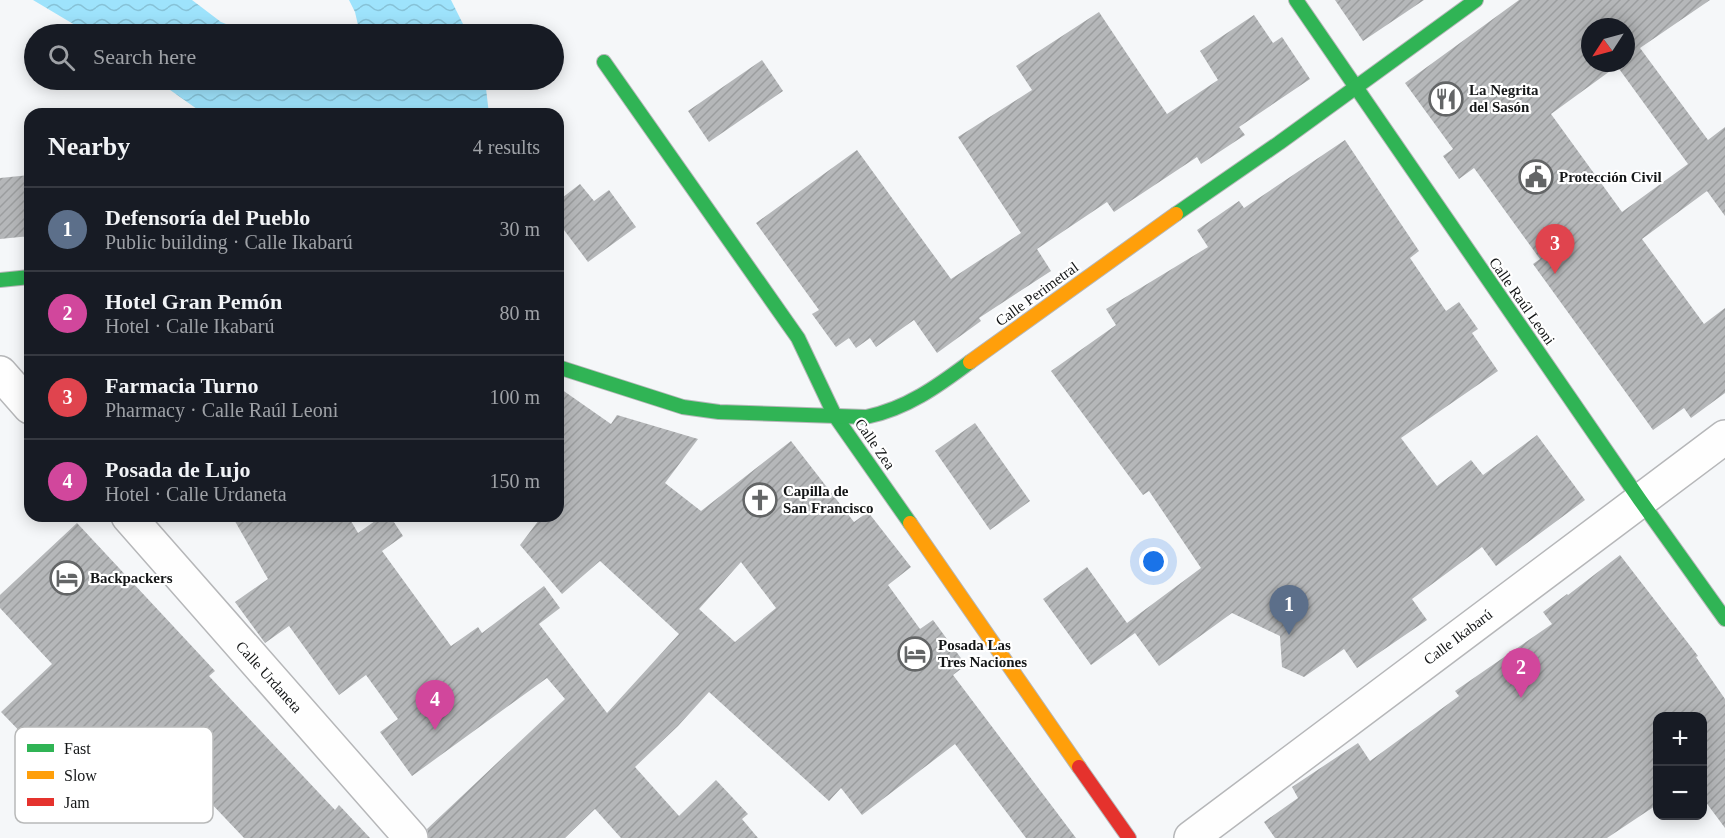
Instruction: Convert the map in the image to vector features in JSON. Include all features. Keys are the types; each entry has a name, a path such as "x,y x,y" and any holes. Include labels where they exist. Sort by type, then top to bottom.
{"main road":[{"name":"Calle Raúl Leoni","path":"1296,0 1640,501 1725,619"},
{"name":"Calle Perimetral","path":"564,369 683,407 719,412 866,417 886,413 905,405 944,381 1476,0"},
{"name":"Calle Zea","path":"604,62 798,338 835,416 1130,838"},
{"path":"0,280 24,278"}],"street":[{"path":"0,373 24,400"},
{"name":"Calle Ikabarú","path":"1191,838 1725,437"},
{"name":"Calle Urdaneta","path":"133,522 411,838"}],"water":[{"path":"33,0 192,0 226,24 73,24"},
{"path":"349,0 451,0 463,24 358,24"},
{"path":"170,90 486,90 488,108 196,108"}],"building":[{"path":"1335,0 1424,0 1363,41"},
{"path":"1519,0 1710,0 1640,48 1708,140 1725,127 1725,216 1707,191 1642,239 1704,324 1725,308 1725,393 1691,418 1684,408 1653,430 1533,264 1540,259 1474,168 1459,179 1443,156 1453,149 1405,83","holes":["1581,18 1635,18 1635,72 1621,72 1688,164 1622,212 1551,114 1609,72 1581,72"]},
{"path":"1099,12 1167,114 1218,80 1200,51 1254,15 1273,43 1282,37 1310,79 1239,127 1245,135 1201,164 1197,157 1114,212 1107,202 1037,249 1051,271 979,318 981,321 937,353 914,320 876,347 870,338 856,348 849,338 836,347 812,314 819,310 756,223 857,150 951,279 1021,233 958,137 1032,90 1016,66"},
{"path":"762,60 783,91 709,142 688,111"},
{"path":"1345,140 1419,251 1410,258 1446,311 1459,302 1478,329 1472,333 1498,371 1401,438 1437,486 1471,460 1483,475 1537,435 1585,500 1496,566 1482,547 1412,599 1427,620 1357,668 1344,649 1304,677 1282,667 1280,636 1232,613 1159,666 1135,633 1091,665 1043,599 1087,567 1127,623 1201,568 1149,491 1143,495 1051,371 1116,325 1106,309 1208,247 1197,230 1239,201 1244,208"},
{"path":"24,176 24,237 0,239 0,178"},
{"path":"580,184 594,201 609,190 636,227 588,262 564,230 564,196"},
{"path":"564,391 611,424 617,415 698,439 665,483 701,511 791,441 854,522 868,512 911,567 888,585 920,629 933,620 966,665 953,675 1076,838 1026,838 955,744 862,815 841,788 829,801 709,692 678,726 635,767 679,816 716,780 748,814 742,819 758,838 621,838 595,809 565,838 429,838 427,829 565,699 547,678 412,776 380,732 398,719 366,675 339,695 289,626 265,643 235,602 268,579 235,522 352,522 358,533 374,522 394,522 403,536 382,551 451,646 478,627 482,633 544,586 560,608 539,624 607,713 679,634 600,561 562,594 520,545 537,522 564,522","holes":["741,562 776,608 735,642 699,609"]},
{"path":"975,423 1030,501 990,530 935,451"},
{"path":"77,523 215,671 209,676 335,810 339,805 370,838 244,838 213,805 213,727 16,727 1,712 52,664 0,608 0,595"},
{"path":"1620,555 1698,656 1696,657 1725,699 1725,828 1707,804 1707,712 1653,712 1653,807 1607,838 1275,838 1264,822 1298,798 1292,787 1358,743 1370,761 1459,696 1455,691 1552,624 1543,612"}],"traffic: fast":[{"path":"1296,0 1640,500 1725,619"},
{"path":"1176,214 1279,143 1476,0"},
{"path":"604,62 798,338 835,416 910,523"},
{"path":"0,280 24,278"},
{"path":"564,369 683,407 719,412 866,417 908,402 934,388 970,362"}],"traffic: slow":[{"path":"970,362 1176,214"},
{"path":"910,523 1079,767"}],"traffic: jam":[{"path":"1079,767 1129,838"}],"place":[{"name":"La Negrita del Sasón","path":"1446,99"},
{"name":"Protección Civil","path":"1536,177"},
{"name":"Farmacia Turno","path":"1555,274"},
{"name":"Capilla de San Francisco","path":"760,500"},
{"name":"Backpackers","path":"67,578"},
{"name":"Defensoría del Pueblo","path":"1289,635"},
{"name":"Posada Las Tres Naciones","path":"915,654"},
{"name":"Hotel Gran Pemón","path":"1521,698"},
{"name":"Posada de Lujo","path":"435,730"}]}
